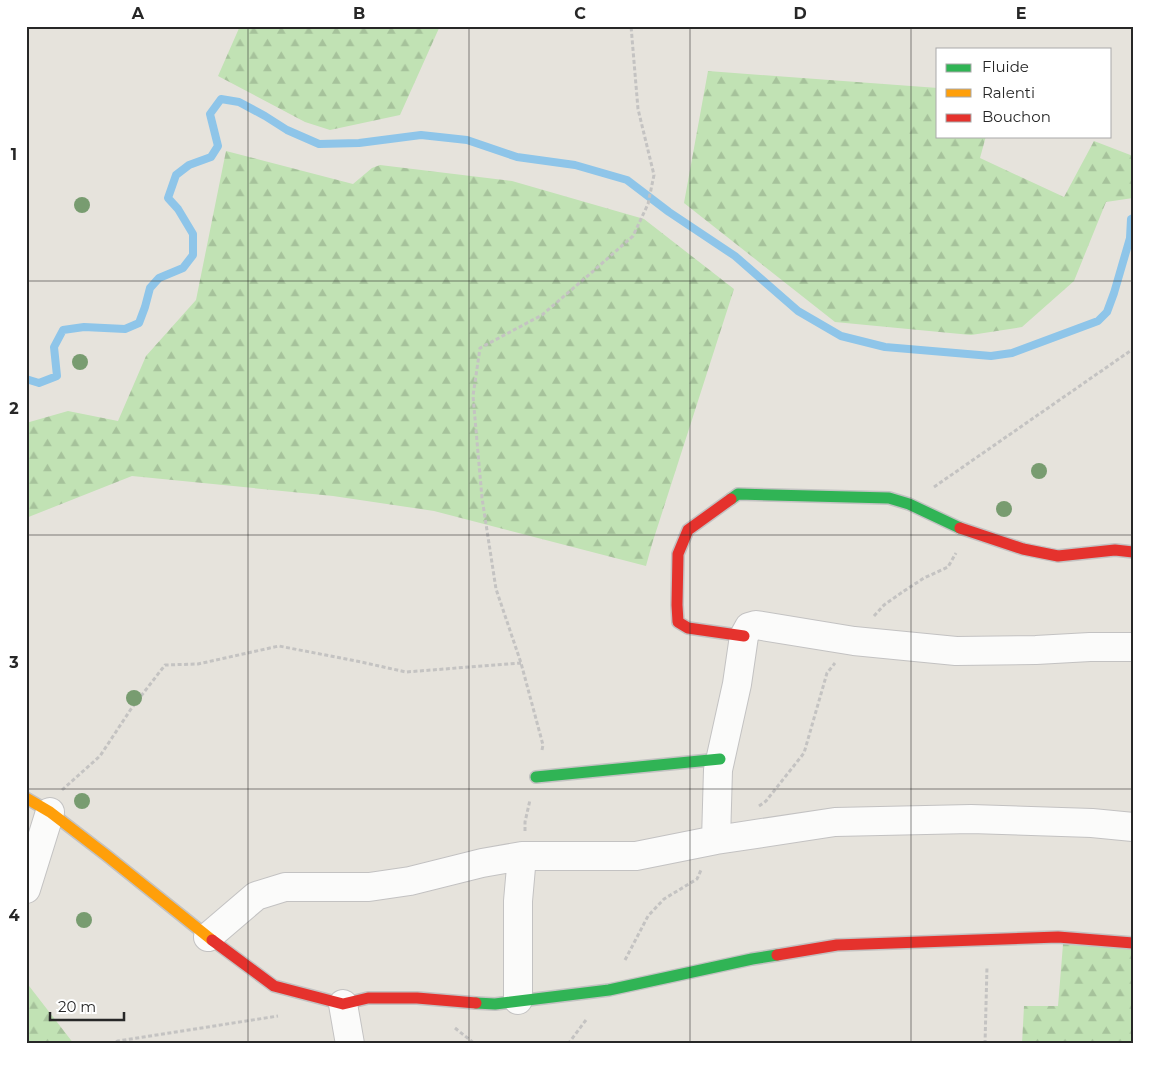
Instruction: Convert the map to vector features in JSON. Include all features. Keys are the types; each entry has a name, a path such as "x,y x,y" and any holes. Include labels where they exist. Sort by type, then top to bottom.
{"street":[{"path":"744,636 688,628 678,622 677,605 678,554 688,530 738,494 889,498 909,504 952,524 1023,549 1058,556 1115,550 1133,552"},
{"path":"716,840 718,770 737,684 744,636 749,627 756,626 854,640 956,651 1133,647"},
{"path":"536,777 720,759"},
{"path":"26,798 47,810 208,937 274,986 343,1004 368,998 418,998 495,1004 555,997 609,990 744,961 837,945 1058,937 1133,943"},
{"path":"26,889 47,810"},
{"path":"208,937 256,896 285,887 369,888 522,856 636,856 716,840 835,822 971,819 1092,823 1133,827"},
{"path":"518,1000 518,901 522,856"},
{"path":"343,1004 350,1044"}],"path":[{"path":"522,856 525,822 543,745 521,663 496,589 482,498 473,396 480,348 542,315 584,279 633,236 648,204 654,175 638,109 631,26"},
{"path":"909,504 1133,349"},
{"path":"758,807 766,802 804,753 827,672 884,605 924,578 948,566 960,548 964,528"},
{"path":"47,810 100,756 131,709 165,665 198,664 279,646 406,672 521,663"},
{"path":"568,1044 609,990 648,916 664,898 697,879 716,840"},
{"path":"985,1044 987,940"},
{"path":"110,1044 118,1041 279,1015"}],"green space":[{"path":"240,26 440,26 400,115 330,130 305,122 218,76"},
{"path":"708,71 936,88 936,138 985,138 980,158 1064,197 1094,141 1133,156 1133,198 1106,202 1074,281 1022,327 971,335 835,322 684,203"},
{"path":"226,151 353,184 372,168 380,165 512,181 644,219 734,289 646,566 434,511 333,496 132,476 26,518 26,423 68,411 118,421 146,356 196,300"},
{"path":"1064,932 1133,937 1133,1044 1022,1044 1024,1006 1058,1006"},
{"path":"26,982 74,1044 26,1044"}],"waterway":[{"path":"26,379 39,383 57,376 54,347 63,330 84,327 125,329 139,323 150,288 159,278 183,268 193,255 193,234 178,209 168,198 176,175 189,165 211,157 218,146 210,114 221,99 239,102 287,130 319,144 359,143 421,135 467,140 517,157 575,165 627,180 669,212 735,256 798,311 841,336 885,347 991,356 1012,353 1098,321 1107,312 1114,293 1130,238 1131,219 1133,218"}],"traffic: fast":[{"path":"731,499 738,494 889,498 909,504 960,528"},
{"path":"536,777 720,759"},
{"path":"476,1003 495,1004 609,990 777,955"}],"traffic: slow":[{"path":"26,798 50,812 212,940"}],"traffic: jam":[{"path":"731,499 688,530 678,554 678,622 688,628 744,636"},
{"path":"960,528 1023,549 1058,556 1115,550 1133,552"},
{"path":"777,955 837,945 1058,937 1133,943"},
{"path":"212,940 274,986 343,1004 368,998 417,998 476,1003"}]}
